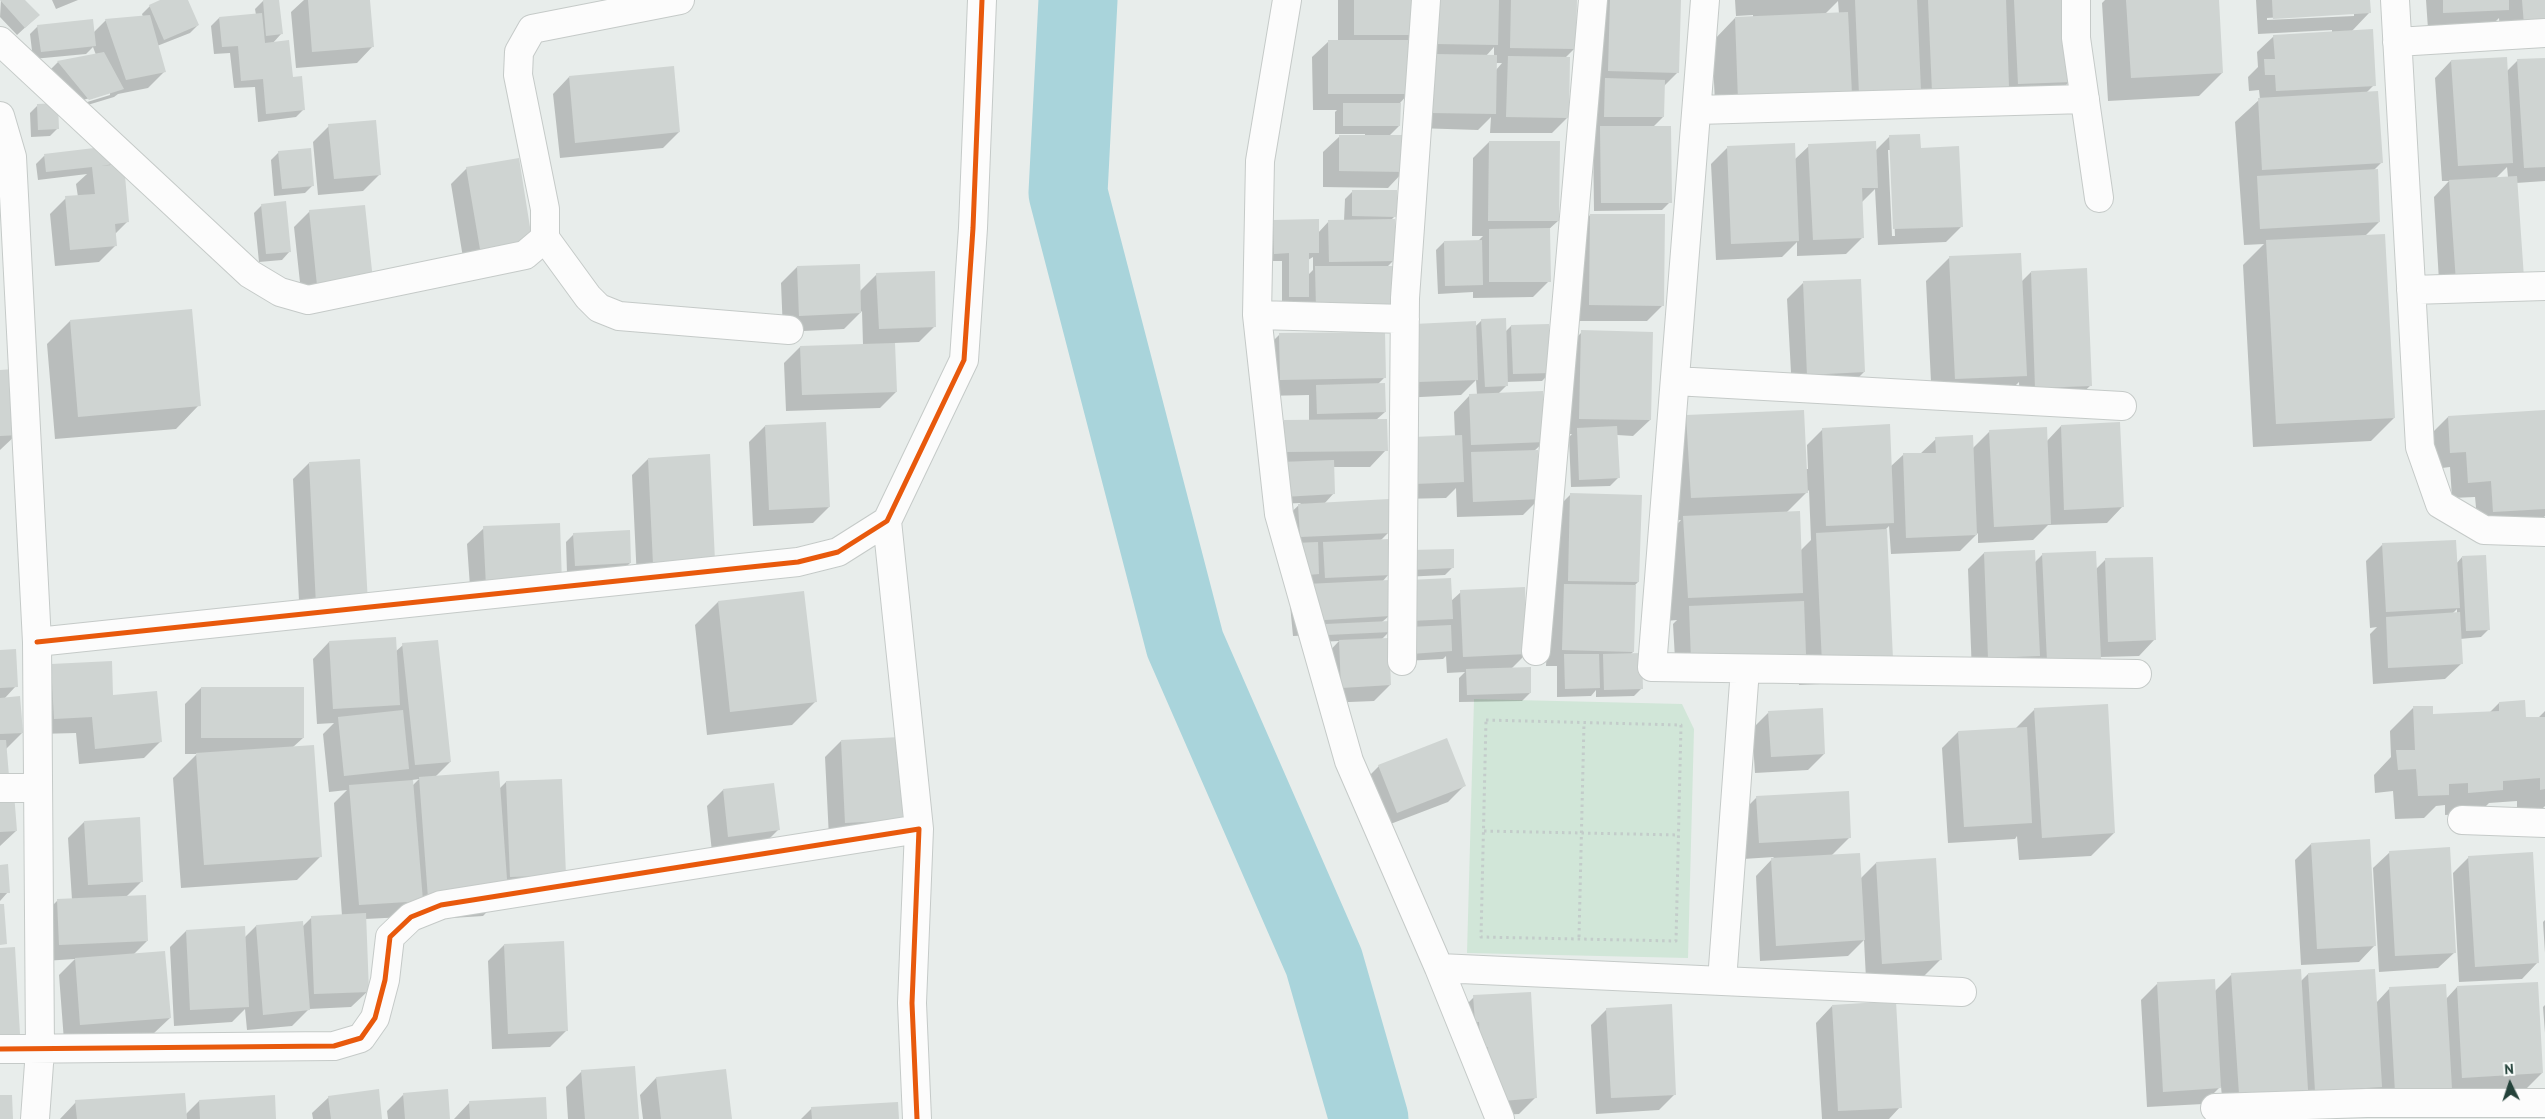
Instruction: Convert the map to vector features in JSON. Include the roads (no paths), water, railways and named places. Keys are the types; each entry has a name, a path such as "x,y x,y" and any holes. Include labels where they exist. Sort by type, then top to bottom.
{"street":[{"path":"680,0 532,29 519,52 518,75 545,210 546,238 598,308 618,316 789,330"},
{"path":"917,1119 912,1002 919,829 887,521 964,360 973,228 982,0"},
{"path":"1287,0 1260,161 1257,315 1279,514 1349,761 1439,968 1500,1119"},
{"path":"1402,661 1405,319 1426,0"},
{"path":"1536,651 1593,0"},
{"path":"1705,0 1652,666 2137,674"},
{"path":"2076,0 2076,38 2099,198"},
{"path":"2395,0 2420,447 2440,504 2484,530 2545,532"},
{"path":"2397,42 2545,33"},
{"path":"0,40 250,274 280,292 308,300 525,255 546,238"},
{"path":"1697,110 2085,99"},
{"path":"0,116 12,157 37,642 40,1050 35,1119"},
{"path":"2411,290 2545,286"},
{"path":"1257,315 1405,319"},
{"path":"1675,381 2122,406"},
{"path":"37,642 798,562 838,552 887,521"},
{"path":"1722,981 1745,669"},
{"path":"0,788 38,788"},
{"path":"2462,820 2545,823"},
{"path":"0,1049 334,1046 361,1038 375,1018 385,980 390,937 411,917 441,905 919,829"},
{"path":"1439,968 1962,992"},
{"path":"2215,1108 2367,1111 2545,1104"}],"waterway":[{"path":"1078,0 1068,193 1185,644 1324,962 1369,1119"}]}
